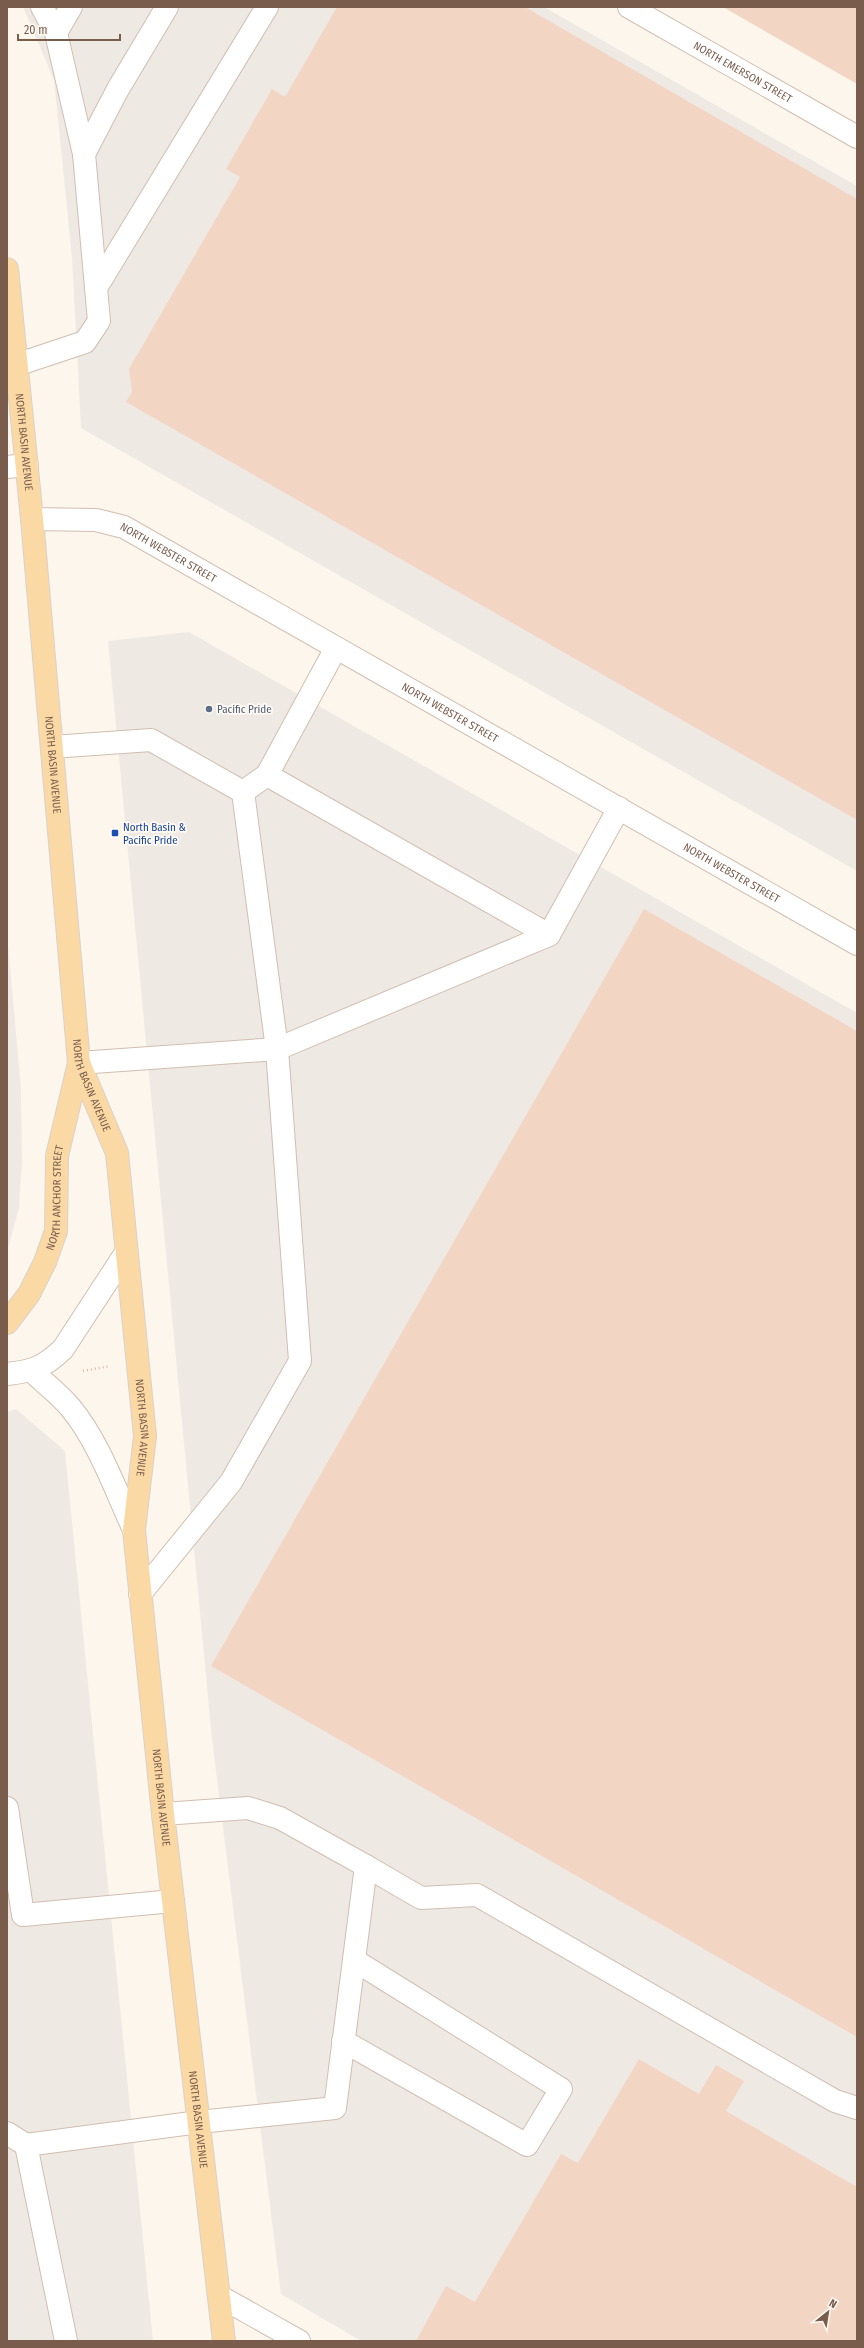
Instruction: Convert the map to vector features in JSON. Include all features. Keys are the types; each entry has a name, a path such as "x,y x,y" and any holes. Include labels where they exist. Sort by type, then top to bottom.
{"main road":[{"name":"NORTH BASIN AVENUE","path":"7,269 16,365 17,466 32,518 79,1063 117,1153 125,1254 145,1436 134,1530 162,1814 224,2341"},
{"name":"NORTH ANCHOR STREET","path":"7,1323 30,1294 45,1262 56,1231 58,1156 79,1063"}],"street":[{"path":"16,365 85,342 99,321 84,154 56,32 42,7"},
{"path":"56,32 72,7"},
{"path":"84,154 118,89 167,7"},
{"path":"96,288 267,7"},
{"name":"NORTH EMERSON STREET","path":"629,7 857,137"},
{"name":"NORTH WEBSTER STREET","path":"32,518 96,520 124,527 857,944"},
{"path":"243,792 267,775 336,648"},
{"path":"52,747 151,740 243,792"},
{"path":"267,775 549,935"},
{"path":"140,1594 231,1482 300,1361 278,1049 243,792"},
{"path":"79,1063 278,1049 549,935 619,808"},
{"path":"7,1374 32,1371 54,1358 63,1350 125,1254"},
{"path":"32,1371 69,1406 82,1424 97,1448 134,1530"},
{"path":"7,1808 15,1917 173,1901"},
{"path":"162,1814 248,1808 280,1818 421,1898 477,1895 835,2100 857,2108"},
{"path":"7,2133 26,2145 199,2122 335,2108 366,1866"},
{"path":"343,2041 527,2145 561,2089 354,1960"},
{"path":"26,2145 66,2341"},
{"path":"219,2296 299,2341"}],"path":[{"path":"79,1372 94,1367 138,1364"}],"shaded area":[{"path":"23,7 544,7 857,186 857,871 81,428 72,258 54,80"},
{"path":"189,632 857,1013 857,2341 361,2341 281,2294 212,1739 108,641"},
{"path":"7,933 21,1089 22,1163 19,1208 7,1252"},
{"path":"16,1409 65,1451 153,2341 7,2341 7,1412"}],"building":[{"path":"337,7 525,7 857,199 857,820 126,402 132,392 129,369 240,177 226,169 272,89 285,97"},
{"path":"723,7 857,7 857,84"},
{"path":"644,909 857,1031 857,2037 211,1666"},
{"path":"639,2059 699,2094 716,2065 744,2081 726,2111 857,2187 857,2341 416,2341 446,2286 475,2302 561,2154 578,2163"}],"place":[{"name":"Pacific Pride","path":"209,709"},
{"name":"North Basin & Pacific Pride","path":"115,833"}]}
